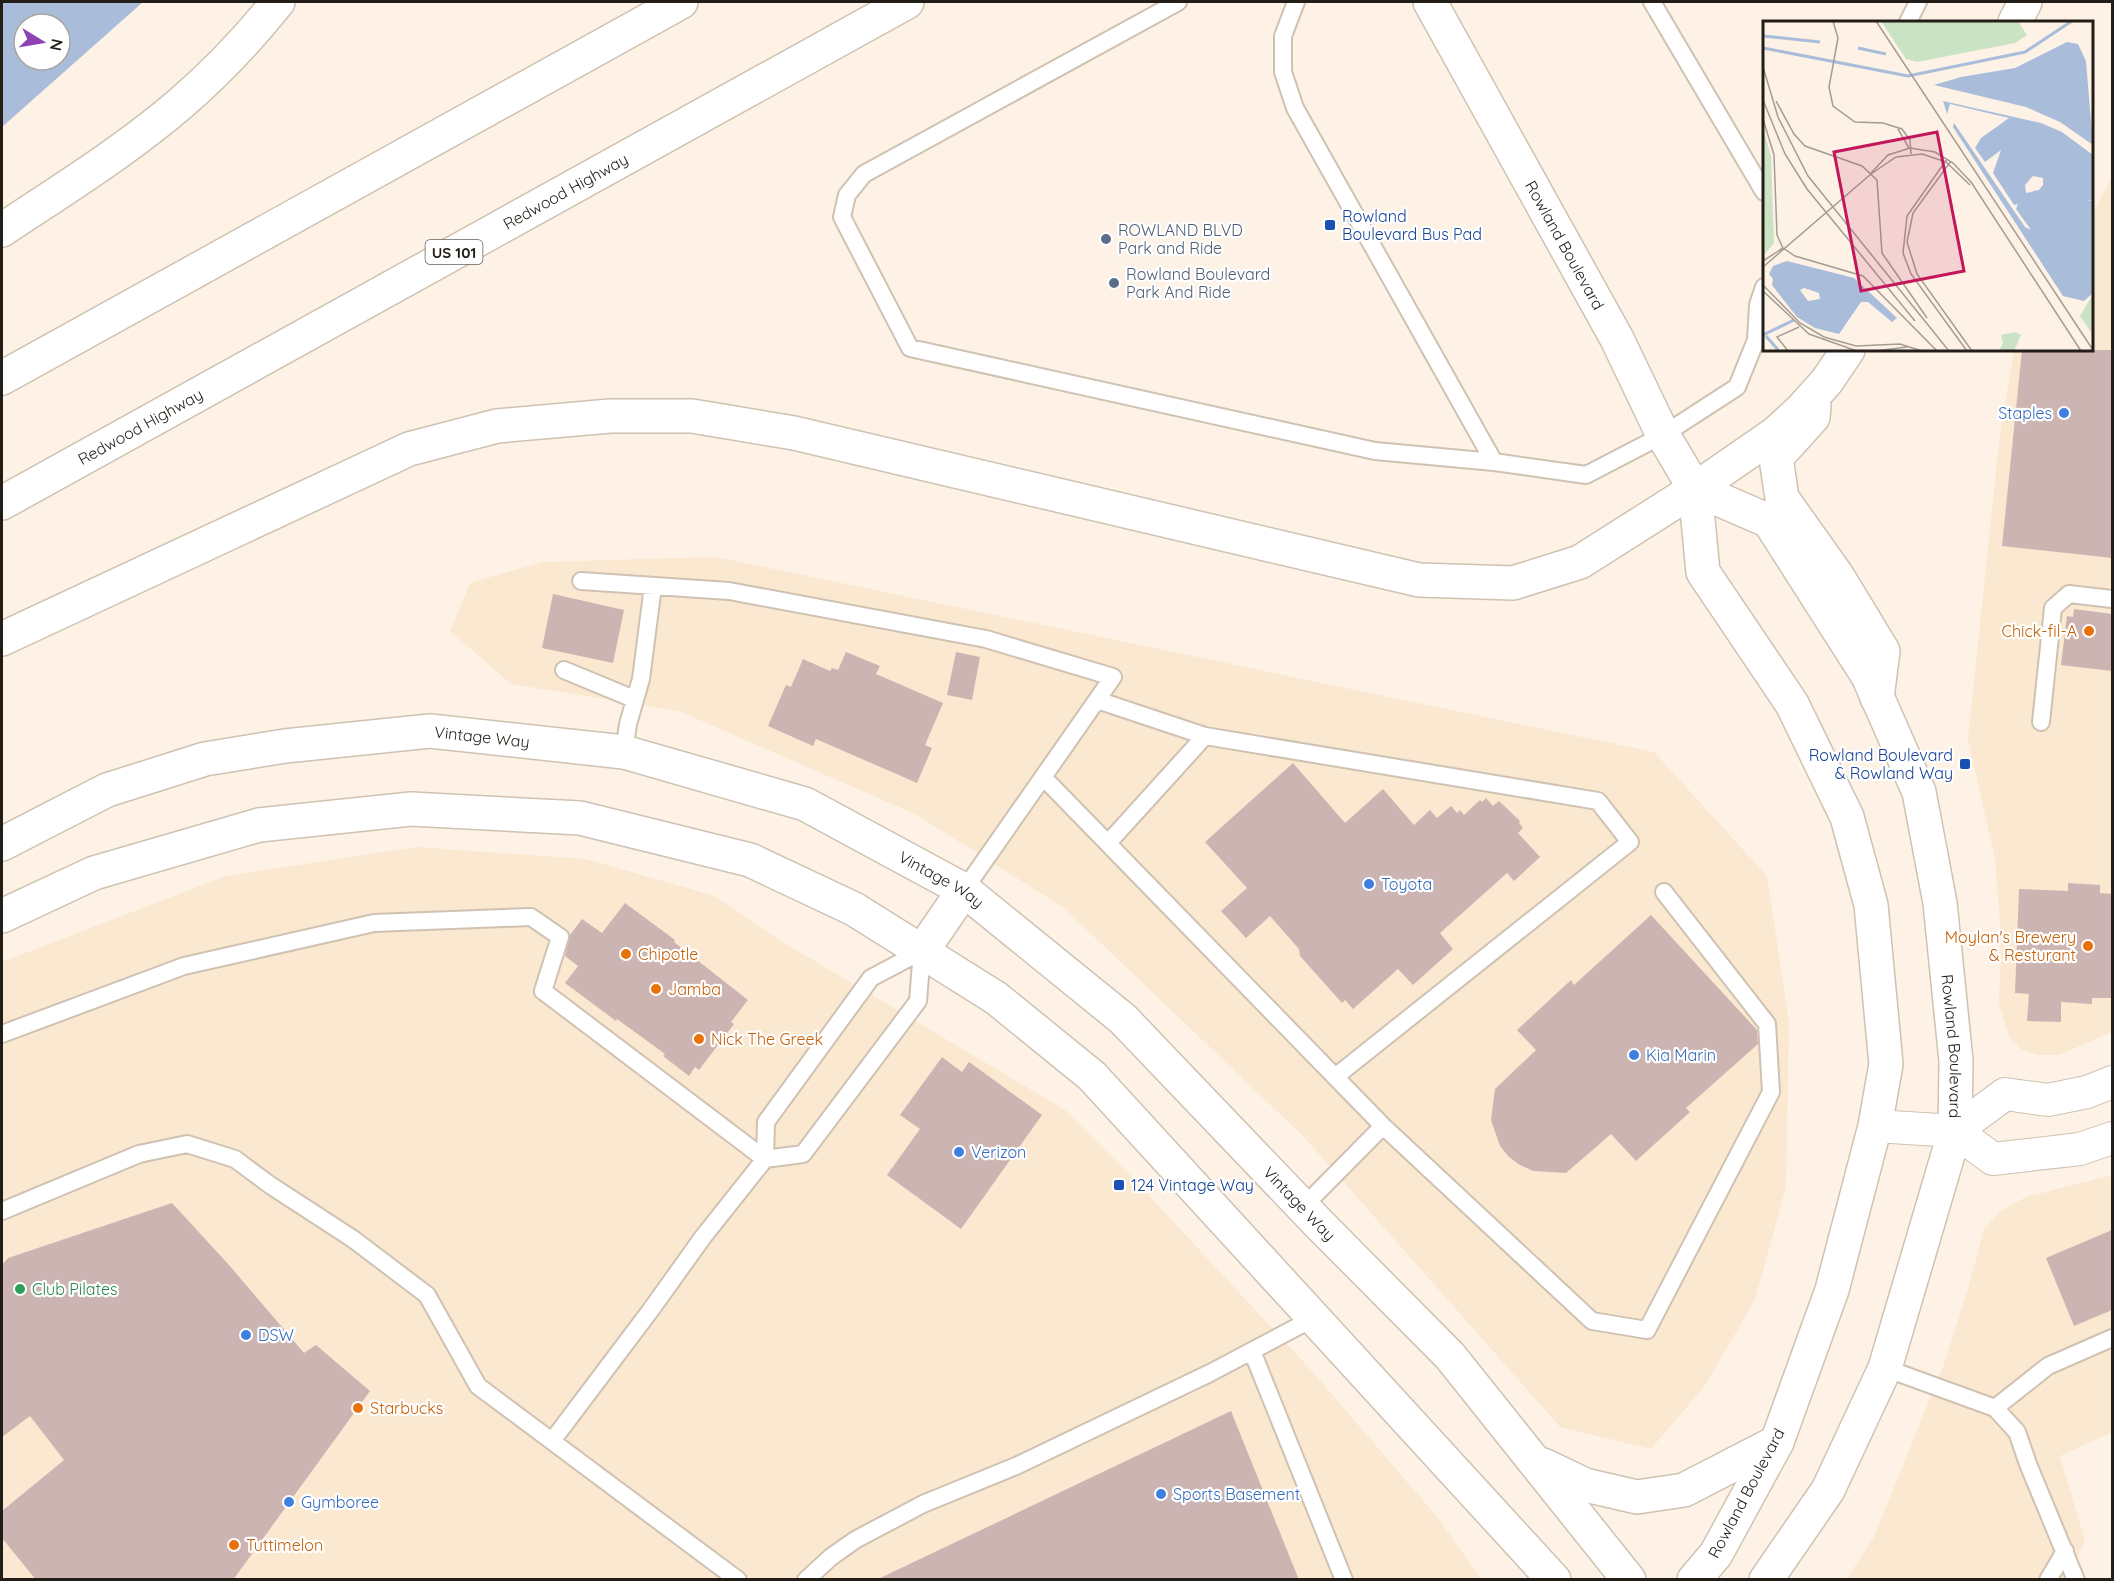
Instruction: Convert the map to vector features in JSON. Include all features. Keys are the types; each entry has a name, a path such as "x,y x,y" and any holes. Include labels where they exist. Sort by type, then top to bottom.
{"main road":[{"path":"2,230 90,171 180,104 258,27 278,2"},
{"path":"2,378 681,2"},
{"name":"Redwood Highway","path":"2,503 907,2"},
{"name":"Rowland Boulevard","path":"1430,2 1617,339 1663,435 1695,489 1703,572 1792,704 1847,817 1871,905 1886,1064 1875,1126 1832,1290 1777,1442 1716,1554 1694,1580"},
{"path":"2016,21 2025,2"},
{"path":"2,639 410,450 497,426 610,416 692,416 794,433 1419,580 1513,583 1580,562 1776,434 1802,410 1827,381 1847,351"},
{"path":"1814,395 1813,417 1776,458 1782,498 1838,577 1883,651 1878,698"},
{"name":"Rowland Boulevard","path":"1695,489 1769,522 1868,675 1919,792 1938,891 1956,1061 1955,1131 1885,1368 1828,1490 1766,1580"},
{"name":"Vintage Way","path":"2,844 107,790 205,759 285,746 430,731 624,752 805,804 964,890 1123,1019 1450,1356 1629,1580"},
{"path":"2,916 94,873 259,825 411,809 579,818 750,860 854,909 922,951 996,998 1092,1076 1554,1580"},
{"path":"922,951 964,890"},
{"path":"1534,1460 1585,1485 1637,1497 1684,1490 1777,1442"}],"street":[{"path":"1955,1131 2005,1094 2048,1100 2087,1092 2112,1082"},
{"path":"1875,1126 1955,1131 1993,1159 2079,1149 2112,1138"}],"lane":[{"path":"1178,2 864,174 847,195 842,217 910,348 1375,451 1494,462 1586,475 1663,435 1737,387 1760,335 1758,305 1763,290"},
{"path":"1296,2 1283,36 1283,72 1295,108 1494,462"},
{"path":"1652,2 1763,190"},
{"path":"1908,21 1918,2"},
{"path":"581,581 729,591 986,639 1113,677 964,890"},
{"path":"624,752 634,699 641,679 653,586"},
{"path":"2041,722 2053,608 2069,594 2112,598"},
{"path":"564,670 634,699"},
{"path":"1097,700 1204,736 1598,801 1630,842 1335,1077"},
{"path":"1108,843 1204,736"},
{"path":"1043,777 1383,1126 1592,1321 1647,1330 1771,1092 1767,1024 1664,892"},
{"path":"2,1034 184,966 374,923 531,917 560,937 543,991 765,1159 803,1154 918,1001 922,951"},
{"path":"552,1441 703,1237 765,1159 766,1122 871,978 922,951"},
{"path":"1303,1207 1383,1126"},
{"path":"2,1211 139,1154 187,1144 235,1159 270,1185 353,1239 427,1295 478,1386 738,1580"},
{"path":"806,1580 831,1557 855,1540 922,1504 1016,1466 1210,1373 1314,1318"},
{"path":"1995,1408 2048,1366 2112,1338"},
{"path":"1252,1351 1344,1580"},
{"path":"1885,1368 1995,1408 2017,1432 2076,1580"},
{"path":"2048,1580 2065,1551"}],"shaded area":[{"path":"2112,176 2112,1032 2059,1055 2038,1055 2021,1049 2009,1036 1999,1004 2001,936 1995,859 1968,739 2000,433 2014,351 2093,351 2093,213"},
{"path":"716,557 1654,752 1767,876 1789,1022 1786,1187 1755,1300 1704,1387 1651,1449 1560,1427 1303,1136 1064,908 917,815 679,711 511,684 450,631 470,583 542,562"},
{"path":"416,847 586,859 715,896 776,938 1065,1110 1130,1175 1311,1370 1438,1518 1481,1579 2,1580 2,962 226,876"},
{"path":"2112,1175 2112,1432 2060,1456 2085,1541 2066,1579 1846,1580 1874,1537 1944,1364 1984,1229 2002,1210 2026,1197"}],"water":[{"path":"2,2 143,2 72,65 72,12 12,12 12,72 64,72 2,127"}],"building":[{"name":"Staples","path":"2112,350 2112,558 2002,546 2022,351"},
{"path":"553,594 624,610 613,663 542,648"},
{"name":"Chick-fil-A","path":"2074,609 2112,614 2112,671 2061,665 2067,616 2073,617"},
{"path":"846,652 880,666 876,674 943,703 925,745 932,748 917,783 816,739 813,746 768,726 786,685 791,687 803,659 830,671 832,668 838,670"},
{"path":"956,652 980,657 972,700 947,695"},
{"name":"Toyota","path":"1293,763 1345,823 1383,789 1414,825 1430,810 1437,818 1451,806 1457,813 1460,810 1464,815 1480,800 1482,802 1486,798 1493,806 1499,801 1520,821 1523,828 1518,833 1540,857 1514,881 1507,873 1440,933 1453,949 1413,985 1398,969 1353,1009 1345,1000 1342,1003 1300,956 1299,949 1270,916 1246,938 1221,911 1247,888 1205,842"},
{"path":"2068,883 2100,885 2100,893 2112,894 2112,998 2092,998 2092,1004 2061,1002 2061,1022 2027,1021 2029,994 2015,993 2019,889 2068,891"},
{"path":"625,903 675,940 674,942 748,1000 731,1022 734,1024 699,1070 695,1067 689,1076 663,1056 665,1054 565,983 578,966 565,956 570,935 582,919 602,933"},
{"path":"1651,915 1757,1030 1758,1044 1686,1108 1690,1112 1636,1161 1611,1134 1566,1173 1533,1171 1520,1165 1500,1146 1491,1120 1495,1089 1536,1050 1517,1030 1571,980 1574,985"},
{"name":"Verizon","path":"942,1057 962,1072 969,1062 1042,1115 961,1229 887,1175 920,1129 900,1115"},
{"path":"172,1203 229,1265 304,1353 316,1345 370,1391 233,1580 36,1580 2,1538 2,1511 64,1460 30,1416 2,1437 2,1265 8,1258"},
{"path":"2112,1230 2112,1310 2074,1326 2046,1258"},
{"name":"Sports Basement","path":"1231,1411 1299,1580 876,1580"}],"place":[{"name":"Rowland Boulevard Bus Pad","path":"1330,225"},
{"name":"ROWLAND BLVD Park and Ride","path":"1106,239"},
{"name":"Rowland Boulevard Park And Ride","path":"1114,283"},
{"name":"Staples","path":"2064,413"},
{"name":"Chick-fil-A","path":"2089,631"},
{"name":"Rowland Boulevard & Rowland Way","path":"1965,764"},
{"name":"Toyota","path":"1369,884"},
{"name":"Moylan's Brewery & Resturant","path":"2088,946"},
{"name":"Chipotle","path":"626,954"},
{"name":"Jamba","path":"656,989"},
{"name":"Nick The Greek","path":"699,1039"},
{"name":"Kia Marin","path":"1634,1055"},
{"name":"Verizon","path":"959,1152"},
{"name":"124 Vintage Way","path":"1119,1185"},
{"name":"Club Pilates","path":"20,1289"},
{"name":"DSW","path":"246,1335"},
{"name":"Starbucks","path":"358,1408"},
{"name":"Sports Basement","path":"1161,1494"},
{"name":"Gymboree","path":"289,1502"},
{"name":"Tuttimelon","path":"234,1545"}]}
